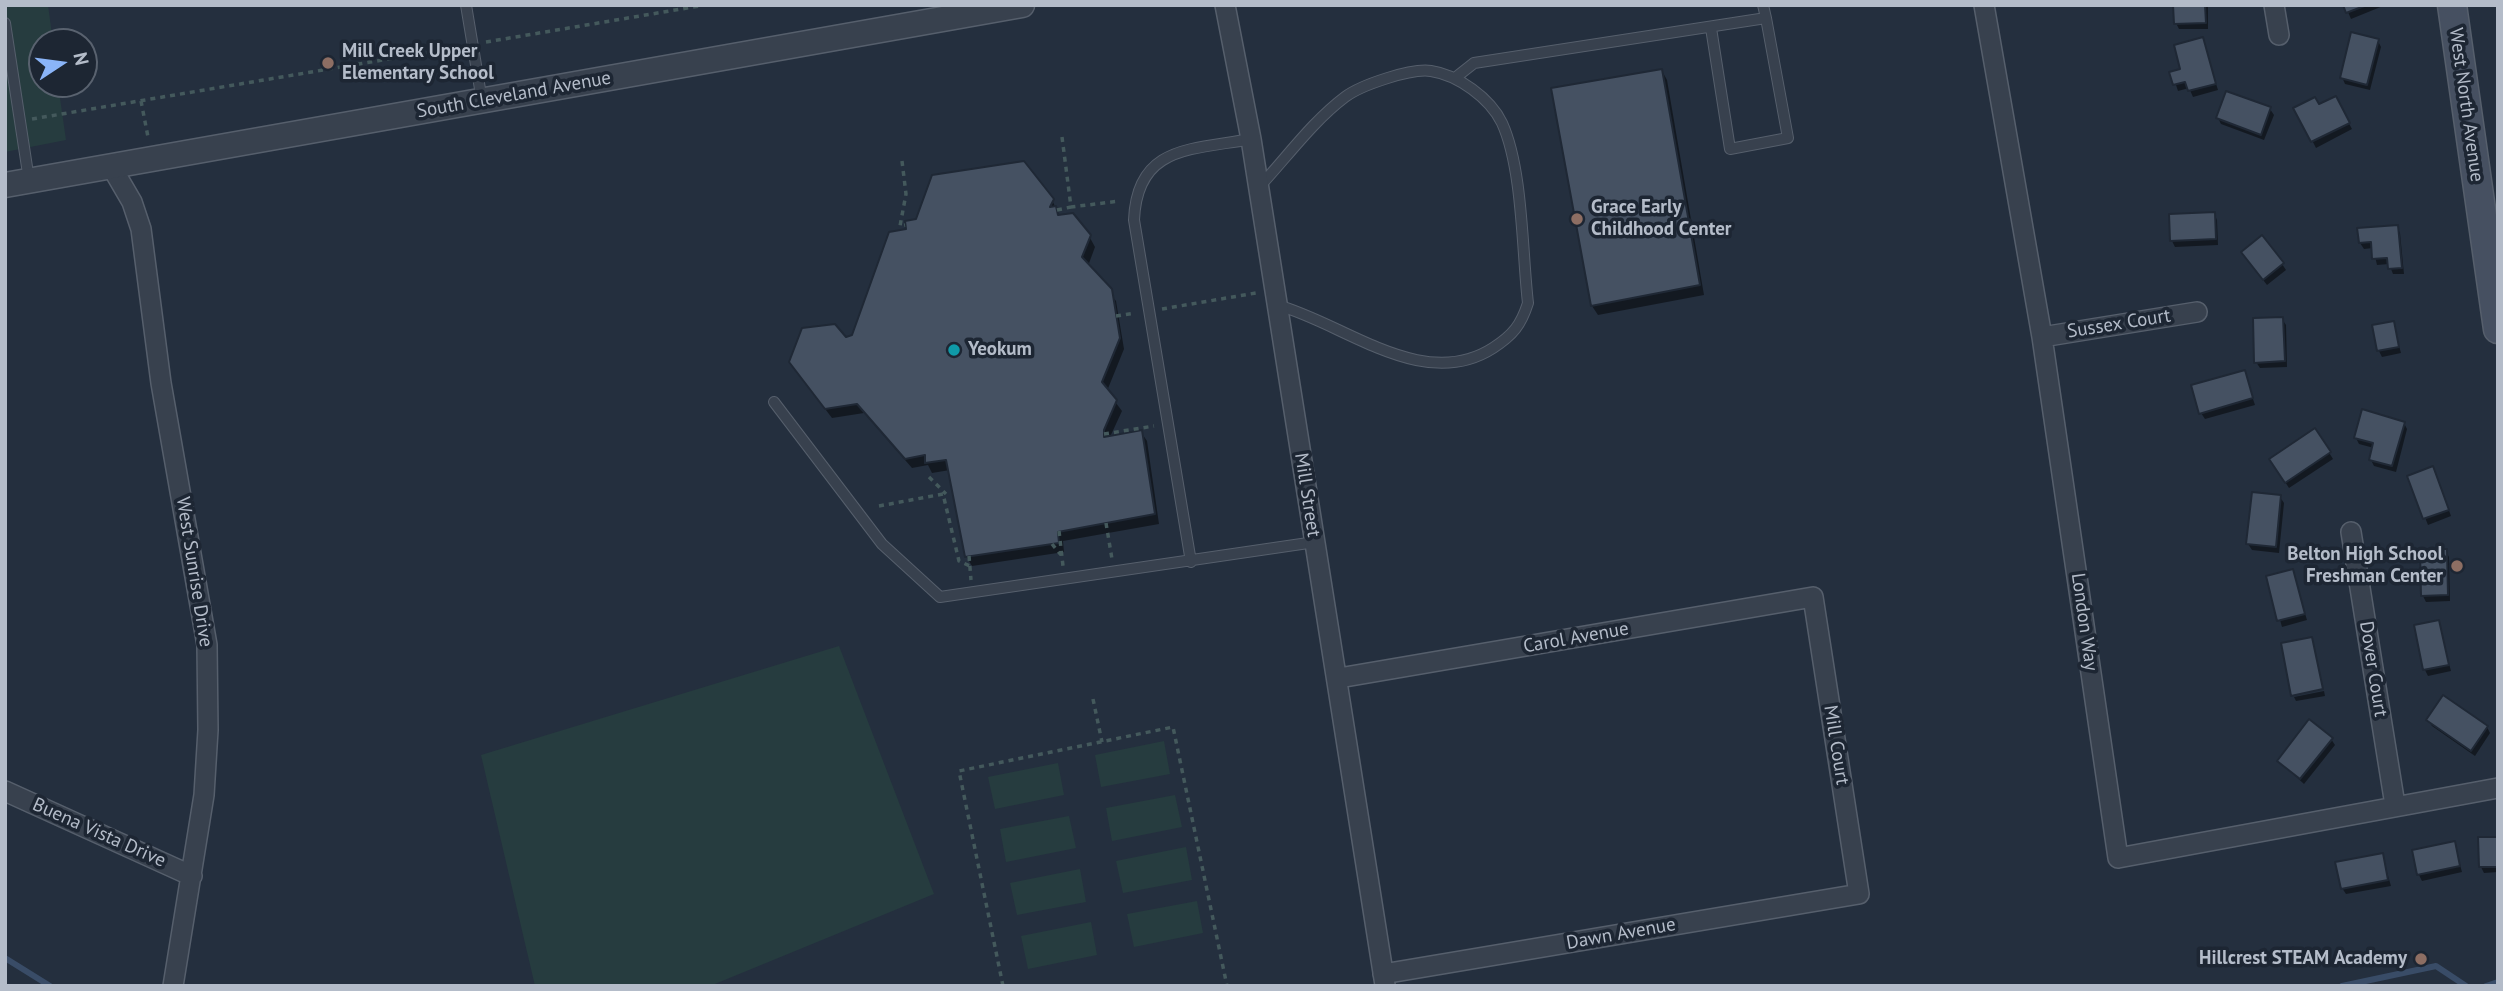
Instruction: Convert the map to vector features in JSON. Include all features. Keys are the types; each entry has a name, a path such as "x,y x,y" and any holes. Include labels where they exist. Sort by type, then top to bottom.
{"main road":[{"name":"West North Avenue","path":"2452,5 2498,330"}],"street":[{"name":"South Cleveland Avenue","path":"17,183 1023,5"},
{"name":"Mill Street","path":"1225,5 1259,187 1339,678 1384,980"},
{"name":"London Way","path":"1984,5 2042,337 2118,858 2498,788"},
{"path":"2274,5 2279,35"},
{"name":"West Sunrise Drive","path":"111,166 132,202 141,229 161,383 207,645 208,730 204,795 173,986"},
{"name":"Sussex Court","path":"2042,337 2197,312"},
{"name":"Dover Court","path":"2351,532 2395,805"},
{"name":"Carol Avenue","path":"1339,678 1813,597"},
{"name":"Mill Court","path":"1813,597 1858,894"},
{"name":"Buena Vista Drive","path":"5,791 192,876"},
{"name":"Dawn Avenue","path":"1384,980 1858,894"}],"lane":[{"path":"466,5 482,101"},
{"path":"1711,28 1730,149 1788,138 1763,5"},
{"path":"1455,78 1474,63 1766,18"},
{"path":"5,23 21,121 17,183"},
{"path":"1259,187 1346,97 1384,79 1428,70 1455,78 1481,97 1501,122 1513,160 1528,303 1521,325 1488,352 1467,360 1442,363 1416,361 1373,345 1304,312 1277,305"},
{"path":"1191,562 1134,220 1135,196 1150,167 1170,153 1251,139"},
{"path":"774,402 882,544 940,597 1315,542"}],"path":[{"path":"482,43 705,5"},
{"path":"21,121 448,49"},
{"path":"141,101 149,144"},
{"path":"1062,137 1071,207"},
{"path":"902,161 906,194 900,226 905,225"},
{"path":"1057,210 1119,201"},
{"path":"1161,309 1256,293"},
{"path":"1116,316 1137,312"},
{"path":"1104,433 1154,426"},
{"path":"929,477 944,494 959,561 970,566"},
{"path":"879,506 952,492"},
{"path":"1106,523 1112,562"},
{"path":"1059,531 1064,571"},
{"path":"1052,544 1062,557"},
{"path":"969,556 971,585"},
{"path":"1093,699 1102,741"},
{"path":"1003,986 959,771 1173,727 1227,986"}],"green space":[{"path":"5,5 48,5 51,28 28,28 28,98 60,98 66,140 5,152"},
{"path":"839,646 934,894 710,986 535,986 481,755"},
{"path":"1164,741 1170,774 1101,787 1095,755"},
{"path":"1058,763 1064,795 995,809 988,777"},
{"path":"1175,795 1182,827 1112,841 1106,808"},
{"path":"1069,816 1076,848 1006,862 1000,829"},
{"path":"1186,847 1192,880 1123,893 1116,861"},
{"path":"1080,869 1086,902 1017,915 1010,883"},
{"path":"1197,901 1203,933 1134,947 1127,914"},
{"path":"1091,922 1097,955 1028,969 1021,936"}],"building":[{"path":"2173,5 2205,5 2206,23 2174,24"},
{"path":"2343,5 2367,5 2346,13"},
{"path":"2351,32 2379,39 2367,85 2340,78"},
{"path":"2203,37 2216,84 2188,91 2185,82 2173,85 2169,72 2180,69 2174,45"},
{"path":"1662,69 1700,285 1591,306 1551,88"},
{"path":"2226,91 2271,107 2261,135 2216,118"},
{"path":"2336,96 2350,123 2311,142 2293,108 2315,97 2319,104"},
{"name":"Yeokum","path":"1024,161 1054,199 1050,207 1056,206 1058,215 1073,213 1091,235 1082,257 1112,289 1120,338 1102,382 1117,400 1104,430 1104,437 1142,430 1155,514 1058,532 1059,543 965,557 946,460 925,463 925,455 905,459 857,404 825,409 789,362 802,328 835,324 846,337 852,335 889,232 906,229 905,221 916,219 932,175"},
{"path":"2215,212 2216,239 2170,241 2169,214"},
{"path":"2398,225 2402,268 2388,269 2387,258 2372,259 2371,242 2359,243 2357,228"},
{"path":"2262,235 2284,263 2263,280 2241,252"},
{"path":"2283,317 2285,361 2254,363 2253,318"},
{"path":"2394,321 2399,347 2377,351 2372,325"},
{"path":"2245,370 2253,398 2199,414 2191,385"},
{"path":"2362,409 2405,422 2392,466 2369,460 2373,443 2354,438"},
{"path":"2315,428 2331,452 2285,483 2269,459"},
{"path":"2433,466 2449,510 2423,519 2407,476"},
{"path":"2252,492 2281,495 2276,547 2246,544"},
{"path":"2420,549 2447,549 2448,595 2421,596"},
{"path":"2293,569 2305,614 2277,621 2266,576"},
{"path":"2439,620 2449,665 2423,670 2414,625"},
{"path":"2312,637 2323,689 2291,696 2281,643"},
{"path":"2443,695 2488,726 2471,751 2426,720"},
{"path":"2309,719 2333,738 2300,779 2277,761"},
{"path":"2478,837 2498,837 2498,867 2479,867"},
{"path":"2455,841 2460,866 2417,875 2412,850"},
{"path":"2383,853 2388,880 2341,889 2335,862"}],"waterway":[{"path":"5,958 50,986"},
{"path":"2342,986 2436,966 2466,986"},
{"path":"2486,986 2498,982"}],"place":[{"name":"Mill Creek Upper Elementary School","path":"328,63"},
{"name":"Grace Early Childhood Center","path":"1577,219"},
{"name":"Yeokum","path":"954,350"},
{"name":"Belton High School Freshman Center","path":"2457,566"},
{"name":"Hillcrest STEAM Academy","path":"2421,959"}]}
